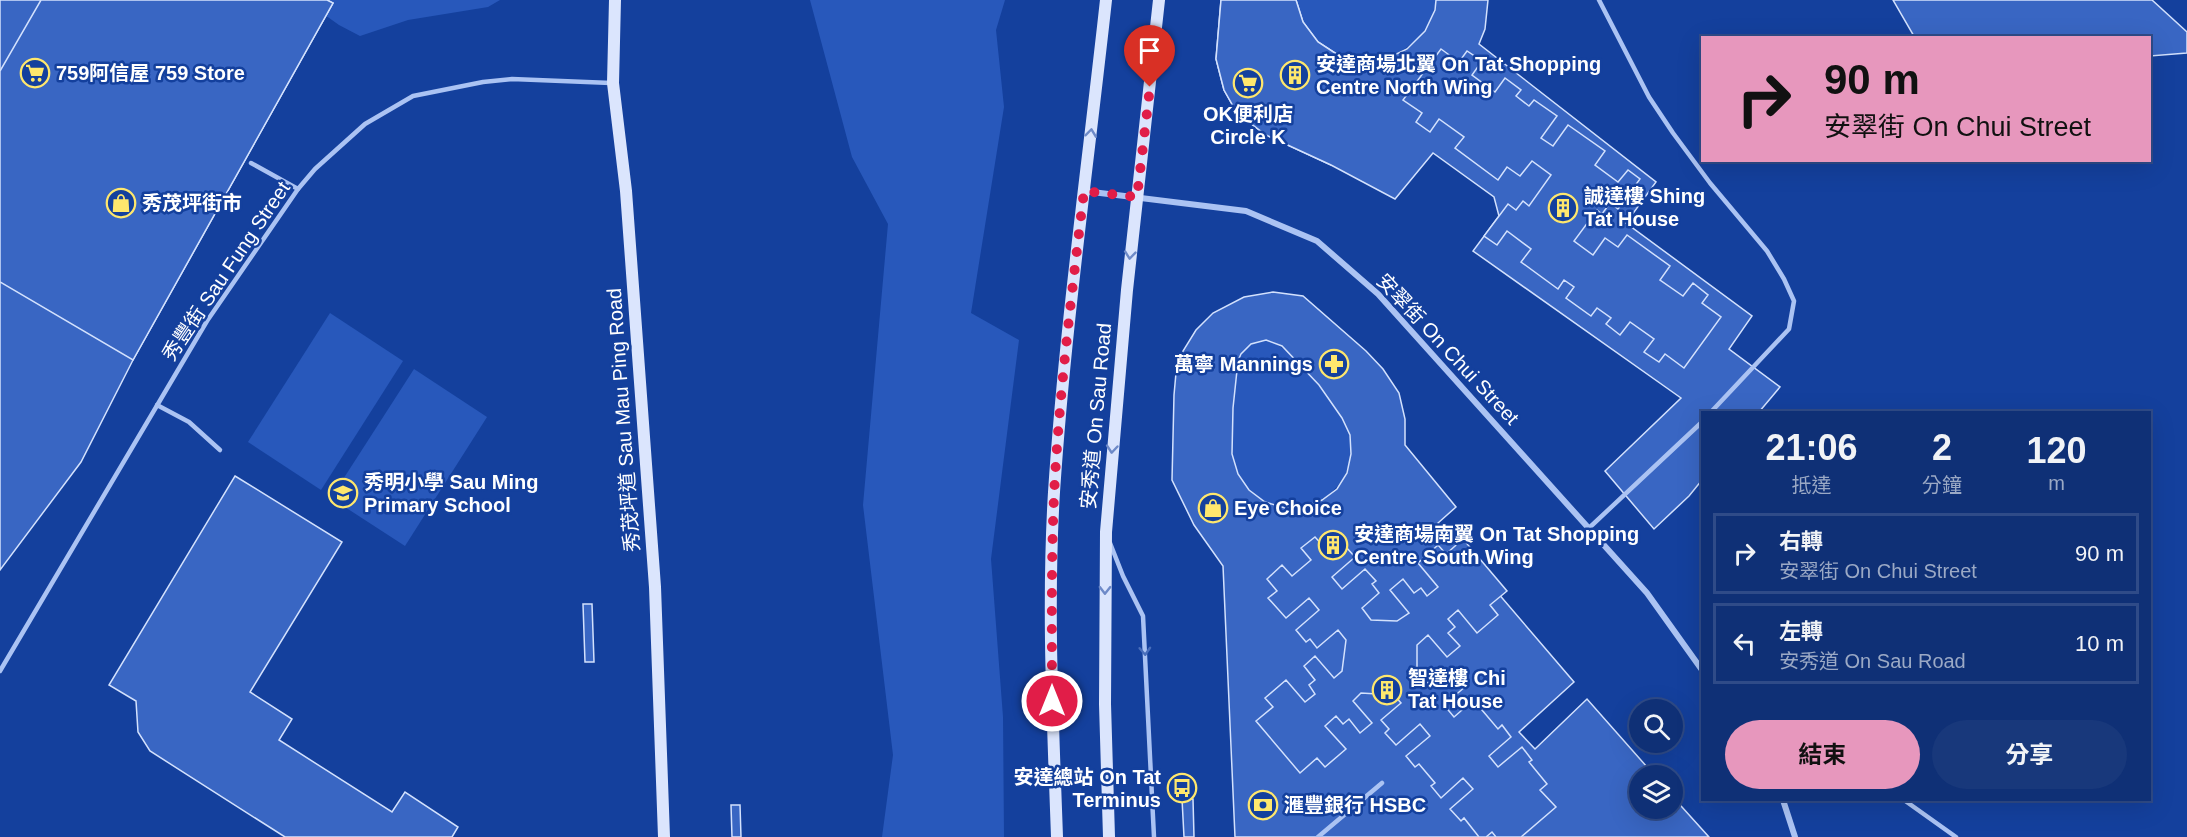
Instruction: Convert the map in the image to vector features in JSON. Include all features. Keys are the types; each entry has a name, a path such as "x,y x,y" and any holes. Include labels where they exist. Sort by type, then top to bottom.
{"main road":[{"name":"秀茂坪道 Sau Mau Ping Road","path":"615,0 614,83 626,192 655,575 664,837"},
{"name":"安秀道 On Sau Road","path":"1057,837 1052,701 1053,514 1070,307 1106,0"},
{"name":"安秀道 On Sau Road","path":"1109,837 1105,692 1106,532 1112,447 1159,0"}],"street":[{"name":"安翠街 On Chui Street","path":"1084,191 1246,211 1317,242 1378,294 1589,528 1647,593 1701,669"},
{"path":"1783,801 1795,837"}],"lane":[{"path":"1599,0 1649,97 1710,183 1767,251 1794,301 1790,329 1713,411"},
{"name":"秀豐街 Sau Fung Street","path":"0,671 207,321 298,189 315,169 364,124 413,96 483,82 512,79 614,83"},
{"path":"251,163 298,189"},
{"path":"157,405 189,422 220,450"},
{"path":"1589,528 1701,423"},
{"path":"1106,532 1123,576 1143,616 1154,837"},
{"path":"1318,837 1382,783"},
{"path":"1905,801 1956,837"}],"shaded area":[{"path":"304,0 500,0 488,7 408,20 360,36 339,25"},
{"path":"810,0 1005,0 996,30 1004,107 971,313 1019,340 991,559 1003,717 1004,837 882,837 893,755 863,505 888,224 852,157"},
{"path":"1296,0 1436,0 1431,19 1420,35 1406,48 1389,56 1371,60 1352,59 1334,53 1317,41 1306,27"},
{"path":"330,313 403,361 321,490 248,442"},
{"path":"1266,340 1288,352 1302,366 1334,404 1342,416 1350,437 1350,461 1342,481 1327,495 1309,505 1289,508 1269,504 1252,493 1238,474 1234,463 1231,434 1238,361 1249,346"},
{"path":"414,369 487,417 405,546 331,498"}],"building":[{"path":"0,0 327,0 333,3 133,360 81,462 0,570"},
{"path":"41,0 327,0 333,3 133,360 0,282 0,71"},
{"name":"安達商場北翼 On Tat Shopping Centre North Wing","path":"1221,0 1296,0 1303,22 1318,42 1338,55 1361,61 1377,59 1331,165 1266,135 1237,113 1224,90 1216,59"},
{"path":"1221,0 1296,0 1303,22 1318,42 1338,55 1361,61 1386,59 1407,49 1425,31 1435,10 1436,0 1488,0 1485,29 1479,44 1656,182 1626,223 1752,316 1729,349 1780,387 1760,411 1701,411 1701,481 1689,496 1654,529 1605,471 1681,398 1473,251 1499,216 1494,197 1433,153 1395,199 1331,165 1266,135 1237,113 1224,90 1216,59"},
{"path":"1893,0 2152,0 2187,32 2187,53 2151,56 2151,36 1914,36"},
{"name":"誠達樓 Shing Tat House","path":"1441,49 1459,62 1467,51 1482,61 1472,75 1495,92 1505,78 1521,90 1516,96 1529,106 1534,100 1557,116 1541,138 1553,146 1568,125 1605,151 1595,165 1618,182 1628,170 1640,179 1618,209 1610,203 1602,214 1597,210 1574,241 1593,255 1605,238 1618,247 1627,235 1670,266 1660,280 1683,296 1693,283 1708,295 1702,303 1721,317 1684,368 1665,354 1659,362 1644,352 1654,339 1630,322 1620,335 1606,324 1611,318 1597,308 1591,316 1566,298 1574,287 1564,280 1558,289 1521,262 1531,249 1507,231 1497,245 1484,236 1508,204 1516,210 1523,201 1529,206 1551,175 1532,161 1520,176 1507,167 1498,180 1455,148 1464,137 1439,119 1430,132 1416,122 1422,113 1403,100"},
{"name":"安達商場南翼 On Tat Shopping Centre South Wing","path":"1273,292 1303,296 1366,351 1383,369 1399,393 1405,419 1405,445 1456,507 1438,523 1574,682 1519,732 1535,749 1587,699 1629,747 1629,753 1635,753 1645,765 1629,765 1629,819 1683,819 1683,808 1709,837 1235,837 1223,566 1194,525 1172,480 1176,373 1183,351 1196,330 1213,313 1244,297","holes":["1266,340 1282,346 1319,385 1342,418 1350,435 1351,454 1347,473 1337,489 1322,500 1304,507 1285,508 1265,502 1249,490 1238,474 1232,454 1233,408 1238,361 1241,354 1251,344"]},
{"path":"235,476 342,542 250,692 292,719 279,740 392,812 405,792 458,827 452,837 285,837 150,751 138,732 136,701 109,685"},
{"name":"智達樓 Chi Tat House","path":"1336,536 1355,557 1332,577 1342,589 1365,569 1376,581 1372,584 1379,593 1362,608 1371,620 1397,621 1409,613 1390,590 1403,579 1414,593 1421,588 1427,596 1438,587 1418,563 1438,545 1446,554 1463,539 1507,591 1490,605 1498,615 1477,633 1458,610 1448,619 1455,627 1448,633 1460,646 1447,657 1428,635 1417,645 1417,674 1426,684 1445,668 1452,677 1456,674 1466,686 1444,705 1454,717 1477,697 1485,707 1482,710 1498,729 1502,725 1511,737 1489,756 1498,767 1522,747 1532,760 1529,762 1547,784 1540,790 1556,807 1521,837 1496,837 1492,832 1486,837 1479,837 1464,818 1461,821 1450,809 1473,789 1463,778 1441,798 1431,786 1435,783 1419,764 1415,767 1406,756 1430,736 1420,724 1396,745 1385,733 1389,729 1381,720 1401,703 1394,695 1361,693 1353,701 1372,723 1360,733 1349,719 1343,724 1336,716 1325,726 1346,749 1325,767 1317,758 1300,773 1256,721 1273,707 1265,698 1286,680 1305,702 1315,694 1309,685 1315,680 1304,666 1315,656 1334,678 1342,671 1346,640 1338,630 1317,648 1310,639 1306,642 1296,630 1319,610 1309,598 1286,618 1268,598 1277,591 1267,579 1282,565 1292,576 1311,560 1301,548 1315,537 1324,547"},
{"path":"583,604 592,604 594,662 585,662"},
{"path":"1182,799 1193,799 1194,837 1184,837"},
{"path":"731,805 740,805 741,837 732,837"}],"place":[{"name":"759阿信屋 759 Store","path":"35,73"},
{"name":"安達商場北翼 On Tat Shopping Centre North Wing","path":"1295,75"},
{"name":"OK便利店 Circle K","path":"1248,83"},
{"name":"秀茂坪街市","path":"121,203"},
{"name":"誠達樓 Shing Tat House","path":"1563,208"},
{"name":"萬寧 Mannings","path":"1334,364"},
{"name":"秀明小學 Sau Ming Primary School","path":"343,493"},
{"name":"Eye Choice","path":"1213,508"},
{"name":"安達商場南翼 On Tat Shopping Centre South Wing","path":"1333,545"},
{"name":"智達樓 Chi Tat House","path":"1387,690"},
{"name":"安達總站 On Tat Terminus","path":"1182,788"},
{"name":"滙豐銀行 HSBC","path":"1263,805"}],"route":[{"path":"1052,701 1054,493 1070,307 1084,191 1137,197 1150,87"}]}
